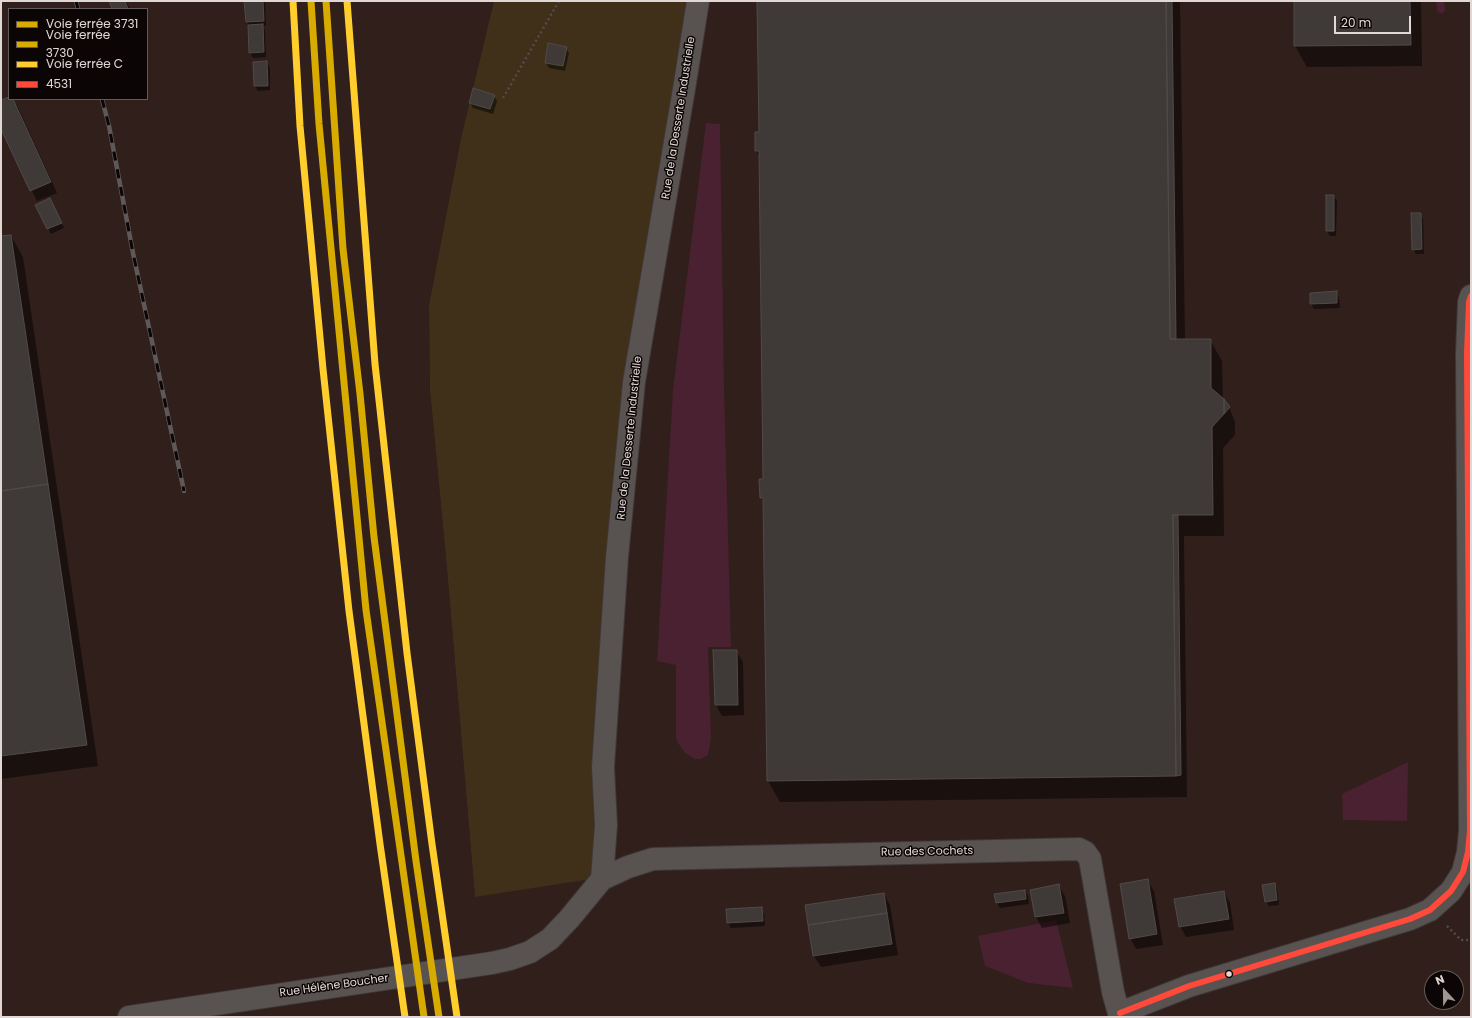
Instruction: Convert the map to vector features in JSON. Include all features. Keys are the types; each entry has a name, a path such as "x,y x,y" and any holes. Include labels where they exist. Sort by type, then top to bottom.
{"street":[{"name":"Rue de la Desserte Industrielle","path":"602,879 606,825 603,767 617,557 634,382 698,1"},
{"path":"1120,1015 1189,986 1410,919 1430,910 1451,891 1463,872 1468,852 1470,830 1468,353 1469,302 1471,296"},
{"name":"Rue des Cochets","path":"602,879 628,867 660,858 1079,849 1085,852 1090,859 1113,992 1120,1015"},
{"name":"Rue Hélène Boucher","path":"129,1017 492,963 530,952 550,939 569,919 602,879"}],"path":[{"path":"503,98 559,1"}],"shaded area":[{"path":"1,1 494,1 461,138 429,305 430,390 475,897 619,557 700,1 1471,1 1471,1017 1,1017"},
{"path":"494,1 700,1 635,382 604,877 475,897 430,390 429,305 461,138"},
{"path":"706,123 720,124 724,385 731,647 708,647 711,738 708,755 701,759 695,759 685,753 676,738 676,665 657,661 673,390"},
{"path":"1408,762 1407,821 1343,820 1342,794"},
{"path":"1056,920 1073,988 1028,983 985,966 978,936"}],"building":[{"path":"109,1 125,1 128,8 112,8"},
{"path":"244,1 263,1 264,21 246,22"},
{"path":"757,1 1166,1 1170,339 1211,339 1211,388 1224,399 1224,414 1212,427 1213,515 1173,515 1176,776 767,781 763,498 760,498 759,479 763,479 759,151 755,151 755,132 759,132"},
{"path":"1166,1 1172,1 1176,339 1170,339"},
{"path":"1294,1 1410,1 1411,45 1294,46"},
{"path":"263,24 264,52 249,53 248,25"},
{"path":"548,43 567,47 563,66 545,63"},
{"path":"267,61 268,86 254,86 253,62"},
{"path":"473,88 495,95 490,109 469,103"},
{"path":"8,97 8,100 13,100 51,182 30,191 1,129 1,100"},
{"path":"1326,195 1334,195 1334,231 1326,231"},
{"path":"50,198 62,223 47,229 35,205"},
{"path":"1411,213 1421,213 1422,249 1412,250"},
{"path":"11,235 48,484 1,491 1,236"},
{"path":"1337,291 1337,303 1310,304 1310,293"},
{"path":"1224,399 1230,407 1224,414"},
{"path":"48,484 87,745 1,756 1,491"},
{"path":"1173,515 1178,515 1181,775 1176,776"},
{"path":"713,650 737,650 738,705 715,705"},
{"path":"1148,879 1157,934 1129,939 1120,884"},
{"path":"1275,883 1277,900 1265,902 1262,885"},
{"path":"1059,884 1064,913 1035,917 1030,890"},
{"path":"1025,890 1026,899 996,903 994,894"},
{"path":"1224,891 1229,919 1179,927 1174,899"},
{"path":"884,893 887,913 808,925 805,905"},
{"path":"762,907 763,921 727,923 726,909"},
{"path":"887,913 892,944 813,956 808,925"}],"waterway":[{"path":"1440,1 1441,9"}],"railway":[{"path":"76,1 78,8"},
{"path":"102,100 109,126 133,253 184,491"}],"rail line":[{"name":"C","path":"293,1 300,126 323,369 349,611 405,1017"},
{"name":"3730","path":"311,1 319,124 366,610 424,1017"},
{"name":"3731","path":"326,1 343,249 360,394 374,537 416,861 439,1017"},
{"name":"C","path":"347,1 375,364 407,653 432,844 457,1017"}],"transit line":[{"name":"4531","path":"1120,1013 1189,986 1410,919 1430,910 1451,891 1463,872 1468,852 1470,830 1467,353 1469,302 1471,296"}]}
